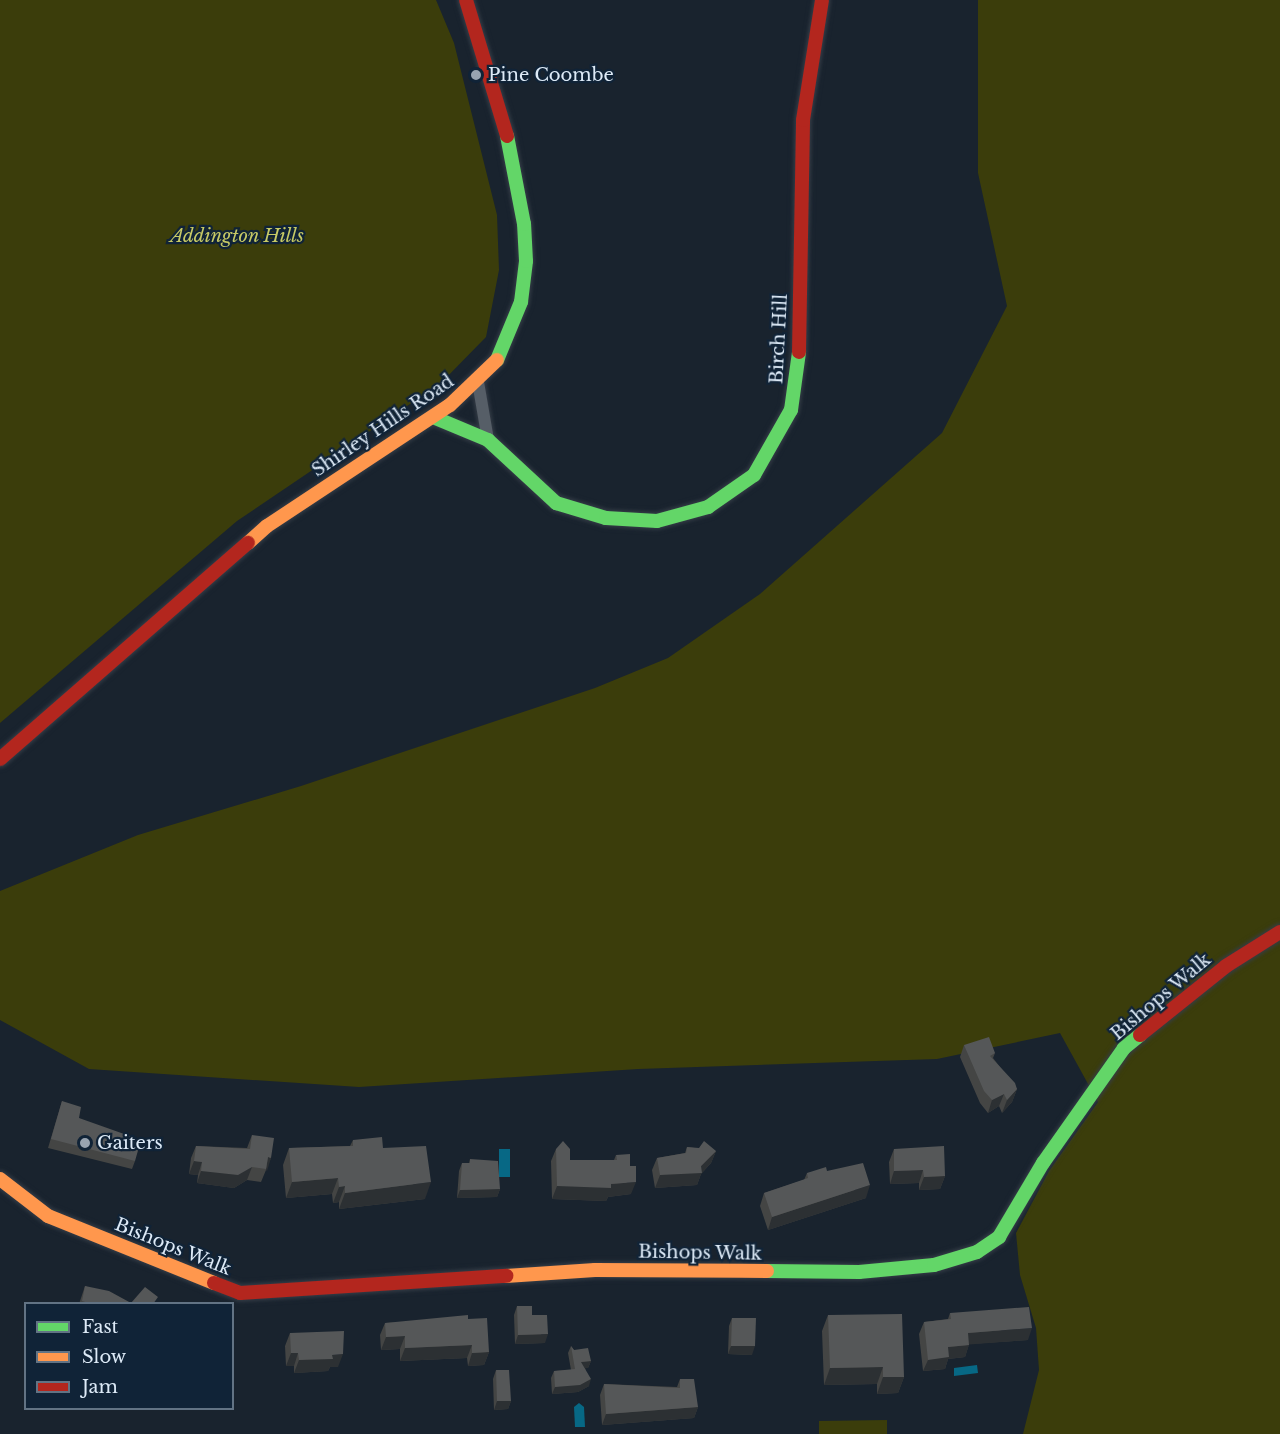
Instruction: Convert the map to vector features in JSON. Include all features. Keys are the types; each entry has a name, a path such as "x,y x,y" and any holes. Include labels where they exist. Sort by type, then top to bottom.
{"street":[{"name":"Shirley Hills Road","path":"0,759 267,526 433,417 478,382 496,361 511,333 520,302 526,261 522,206 510,143 490,67 466,0"},
{"name":"Birch Hill","path":"433,417 488,440 556,503 606,518 657,521 708,507 754,475 791,410 799,372 803,120 822,0"},
{"path":"478,382 488,440"},
{"name":"Bishops Walk","path":"0,1179 48,1216 240,1293 595,1270 859,1272 934,1265 977,1252 999,1237 1042,1163 1124,1048 1226,966 1280,932"}],"green space":[{"name":"Addington Hills","path":"0,0 436,0 454,43 497,215 499,270 486,337 441,383 237,521 0,723"},
{"path":"978,0 1280,0 1280,1434 1023,1434 1039,1370 1036,1328 1020,1275 1016,1233 1049,1171 1098,1102 1060,1033 937,1059 638,1069 359,1087 89,1069 0,1020 0,891 138,835 301,786 595,688 668,658 760,594 942,433 1007,306 978,173"},
{"path":"887,1420 887,1434 819,1434 819,1421"}],"water":[{"path":"499,1149 510,1149 510,1177 499,1177"},
{"path":"977,1365 978,1373 954,1376 954,1368"},
{"path":"579,1403 584,1407 585,1427 575,1427 574,1407"}],"building":[{"path":"989,1037 995,1053 990,1056 1015,1083 1017,1089 1007,1100 1004,1094 992,1100 984,1091 964,1045"},
{"name":"Gaiters","path":"62,1101 81,1107 79,1118 141,1140 135,1161 51,1139"},
{"path":"252,1135 274,1138 271,1158 268,1157 266,1169 252,1167 238,1175 201,1171 202,1162 194,1161 196,1146 250,1149"},
{"path":"382,1137 383,1148 426,1146 431,1182 345,1193 345,1186 339,1187 338,1178 292,1182 289,1148 353,1146 353,1140"},
{"path":"563,1141 570,1149 570,1160 617,1160 616,1155 630,1154 630,1166 636,1166 636,1182 611,1184 611,1188 557,1186 556,1149"},
{"path":"704,1141 716,1151 701,1166 702,1173 660,1175 657,1158 686,1153 687,1147 699,1148"},
{"path":"944,1146 945,1176 924,1177 923,1170 894,1171 894,1149"},
{"path":"470,1159 498,1161 500,1189 460,1190 462,1163 470,1163"},
{"path":"863,1163 870,1185 772,1217 764,1193 808,1178 807,1173 826,1167 827,1171"},
{"path":"85,1286 109,1291 129,1302 85,1302 82,1301"},
{"path":"145,1287 158,1297 154,1302 132,1302"},
{"path":"517,1306 532,1306 532,1315 547,1315 548,1334 518,1335"},
{"path":"1029,1307 1032,1328 968,1333 969,1345 948,1347 949,1357 928,1360 924,1322 951,1319 950,1313"},
{"path":"902,1314 904,1377 883,1377 883,1367 830,1368 828,1315"},
{"path":"468,1315 468,1319 487,1318 489,1352 472,1353 472,1345 405,1348 405,1336 386,1337 385,1323"},
{"path":"732,1318 756,1318 755,1346 731,1346"},
{"path":"344,1331 343,1354 332,1355 333,1359 299,1360 298,1353 291,1353 290,1333"},
{"path":"571,1346 574,1350 588,1348 591,1361 581,1362 591,1379 580,1385 555,1387 554,1371 575,1369"},
{"path":"496,1370 509,1370 511,1401 497,1401"},
{"path":"680,1379 694,1379 698,1407 606,1414 604,1384 680,1388"}],"traffic: fast":[{"path":"497,360 521,302 526,261 524,224 507,136"},
{"path":"433,417 488,440 556,503 606,518 657,521 708,507 754,475 791,410 799,352"},
{"path":"767,1271 859,1272 934,1265 977,1252 999,1237 1043,1163 1124,1048 1140,1035"}],"traffic: slow":[{"path":"248,543 267,526 450,405 497,360"},
{"path":"0,1179 48,1216 214,1283"},
{"path":"506,1276 595,1270 767,1271"}],"traffic: jam":[{"path":"466,0 507,136"},
{"path":"799,352 803,120 822,0"},
{"path":"0,759 248,543"},
{"path":"1140,1035 1226,966 1280,932"},
{"path":"214,1283 240,1293 506,1276"}],"place":[{"name":"Pine Coombe","path":"476,75"},
{"name":"Gaiters","path":"85,1143"}]}
